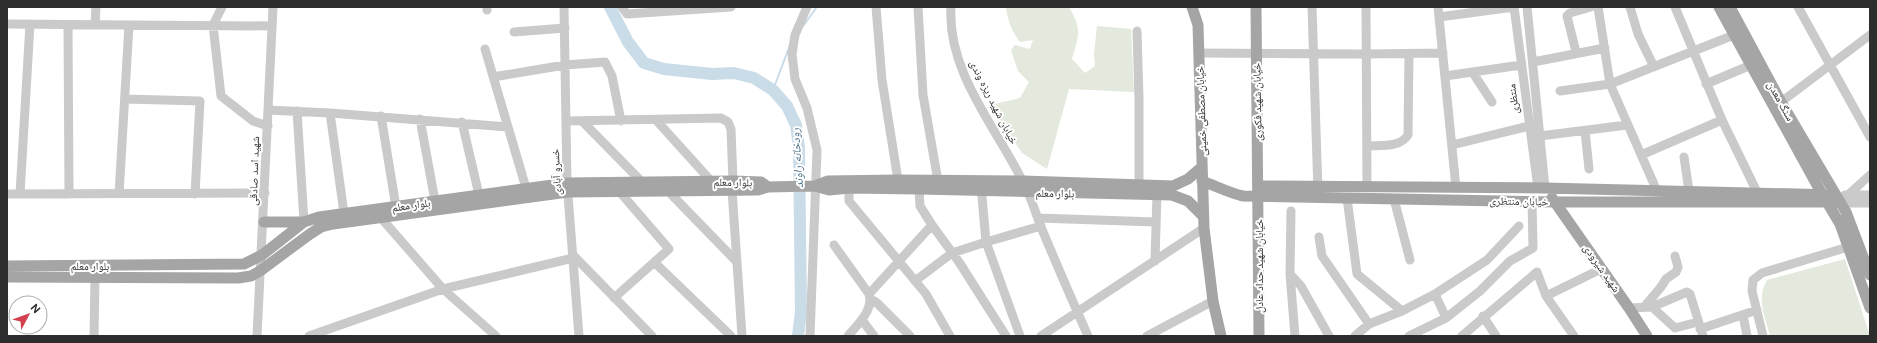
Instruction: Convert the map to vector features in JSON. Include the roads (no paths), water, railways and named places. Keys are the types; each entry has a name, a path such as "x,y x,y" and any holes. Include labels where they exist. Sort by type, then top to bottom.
{"main road":[{"name":"خیابان مصطفی خمینی","path":"1192,7 1198,25 1203,216"},
{"name":"خیابان شهید فکوری","path":"1256,7 1255,52 1259,191"},
{"name":"سنگ معدن","path":"1719,7 1822,194 1840,200"},
{"name":"سنگ معدن","path":"1730,7 1781,102 1840,200"},
{"name":"بلوار معلم","path":"7,271 244,264 262,255 304,222 319,217 526,188 642,182 712,182 758,190 768,186 815,186 829,190 848,188 919,189 981,186 1023,181 1172,186 1180,184 1196,174 1202,166"},
{"name":"بلوار معلم","path":"815,186 828,180 938,181 1028,192 1172,195 1180,197 1196,207 1203,216"},
{"name":"خیابان منتظری","path":"1202,181 1222,188 1229,193 1243,196 1259,191 1318,192 1367,187 1541,188 1822,194"},
{"name":"بلوار معلم","path":"7,271 95,278 238,278 251,276 321,227 382,219 568,187 619,191 668,191 732,185"},
{"path":"1541,188 1551,202"},
{"name":"خیابان شهید حداد عادل","path":"1259,191 1259,336"},
{"name":"خیابان منتظری","path":"1318,192 1348,198 1551,202 1840,200"},
{"path":"1840,200 1840,224 1870,308"},
{"path":"1840,200 1870,275"},
{"name":"شهید شیرودی","path":"1551,202 1638,336"},
{"name":"شهید شیرودی","path":"1551,202 1629,308 1647,336"},
{"path":"1203,216 1213,301 1221,336"},
{"path":"264,222 304,222"}],"street":[{"path":"94,25 96,7"},
{"path":"222,7 213,25 221,96 253,121 268,126"},
{"name":"شهید اسد صادقی","path":"257,336 264,222 273,7"},
{"name":"خسرو آبادی","path":"564,7 568,187 580,335"},
{"path":"624,10 731,7"},
{"path":"807,7 795,35 792,54 795,79 807,108 816,150 810,336"},
{"path":"876,7 882,80 898,180"},
{"path":"918,7 923,95 938,181"},
{"name":"خیابان شهید ریزه وندی","path":"952,7 950,20 963,71 985,115 1023,181 1088,336"},
{"path":"1312,7 1318,192"},
{"path":"1366,7 1367,187"},
{"path":"1438,7 1456,188"},
{"path":"1439,17 1460,11 1514,7"},
{"name":"منتظری","path":"1514,7 1529,126 1541,188"},
{"name":"منتظری","path":"1527,7 1540,136 1541,188"},
{"path":"1576,52 1567,16 1570,13 1591,7"},
{"path":"1598,7 1610,84 1657,191"},
{"path":"1630,7 1638,34 1654,67"},
{"path":"1675,7 1706,84 1757,192"},
{"path":"1798,7 1870,137"},
{"path":"7,24 272,26"},
{"path":"20,194 30,24"},
{"path":"68,24 69,194"},
{"path":"120,194 129,25"},
{"path":"514,32 565,28"},
{"path":"1136,32 1140,113 1140,185"},
{"path":"1560,91 1610,84 1734,35"},
{"path":"1781,102 1870,35"},
{"path":"1533,62 1576,52 1605,48"},
{"path":"485,49 526,188"},
{"path":"1199,53 1443,53"},
{"path":"1367,146 1398,144 1404,141 1408,135 1409,54"},
{"path":"493,77 565,65 605,62 612,76 621,121"},
{"path":"1445,76 1473,73 1521,64"},
{"path":"1706,84 1751,65"},
{"path":"1473,73 1492,102"},
{"path":"125,99 200,101 195,194"},
{"path":"268,110 381,116 508,126"},
{"path":"297,111 304,222"},
{"path":"330,113 344,213"},
{"path":"381,116 396,207"},
{"path":"566,121 721,118 728,122 731,129 736,262 742,336"},
{"path":"420,119 435,201"},
{"path":"656,120 712,182"},
{"path":"1641,155 1722,120"},
{"path":"582,121 642,182"},
{"path":"462,122 480,195"},
{"path":"1540,136 1627,125"},
{"path":"1452,145 1529,126"},
{"path":"1585,131 1589,169"},
{"path":"1684,157 1690,192"},
{"path":"1840,200 1870,175"},
{"path":"981,186 986,242 1020,336"},
{"path":"848,188 849,201 915,281 937,311 950,336"},
{"path":"919,189 920,206 1006,336"},
{"path":"614,298 669,249 619,191"},
{"path":"668,191 736,262"},
{"path":"7,194 265,193"},
{"path":"1155,261 1157,194"},
{"path":"1840,200 1870,195"},
{"path":"1348,198 1357,274 1402,311"},
{"path":"1394,199 1410,260"},
{"path":"1840,200 1870,203"},
{"path":"1409,336 1446,318 1480,291 1510,261 1533,248 1532,201"},
{"path":"1291,212 1290,274 1295,336"},
{"path":"382,219 443,288 496,336"},
{"path":"915,281 952,253 1039,222 1156,222"},
{"path":"848,336 862,320 868,310 870,297 899,261 932,226"},
{"path":"1355,336 1369,324 1402,311 1435,294 1487,260 1519,226"},
{"path":"1041,336 1204,228"},
{"path":"1319,237 1322,256 1369,324"},
{"path":"834,245 870,297 910,336"},
{"path":"1763,336 1752,292 1753,280 1762,273 1848,247"},
{"path":"1649,307 1666,279 1676,272 1678,267 1675,256"},
{"path":"309,336 443,288 573,257 652,336"},
{"path":"654,262 731,336"},
{"path":"1546,296 1597,271"},
{"path":"1462,336 1483,316 1537,272 1546,296 1574,336"},
{"path":"1290,274 1301,286 1329,336"},
{"path":"94,336 95,278"},
{"path":"1629,308 1649,307 1687,292 1690,294 1700,329"},
{"path":"1435,294 1446,318"},
{"path":"1147,336 1213,301"},
{"path":"1649,307 1675,328 1700,329 1757,310"},
{"path":"1743,315 1747,336"},
{"path":"1483,316 1496,336"},
{"path":"862,320 874,336"}],"waterway":[{"name":"رودخانه راوند","path":"610,7 628,42 644,63 664,69 712,74 734,73 754,78 773,90 787,106 796,125 799,147 801,311 798,336"},
{"path":"804,25 816,8"},
{"path":"773,90 790,45"}]}
